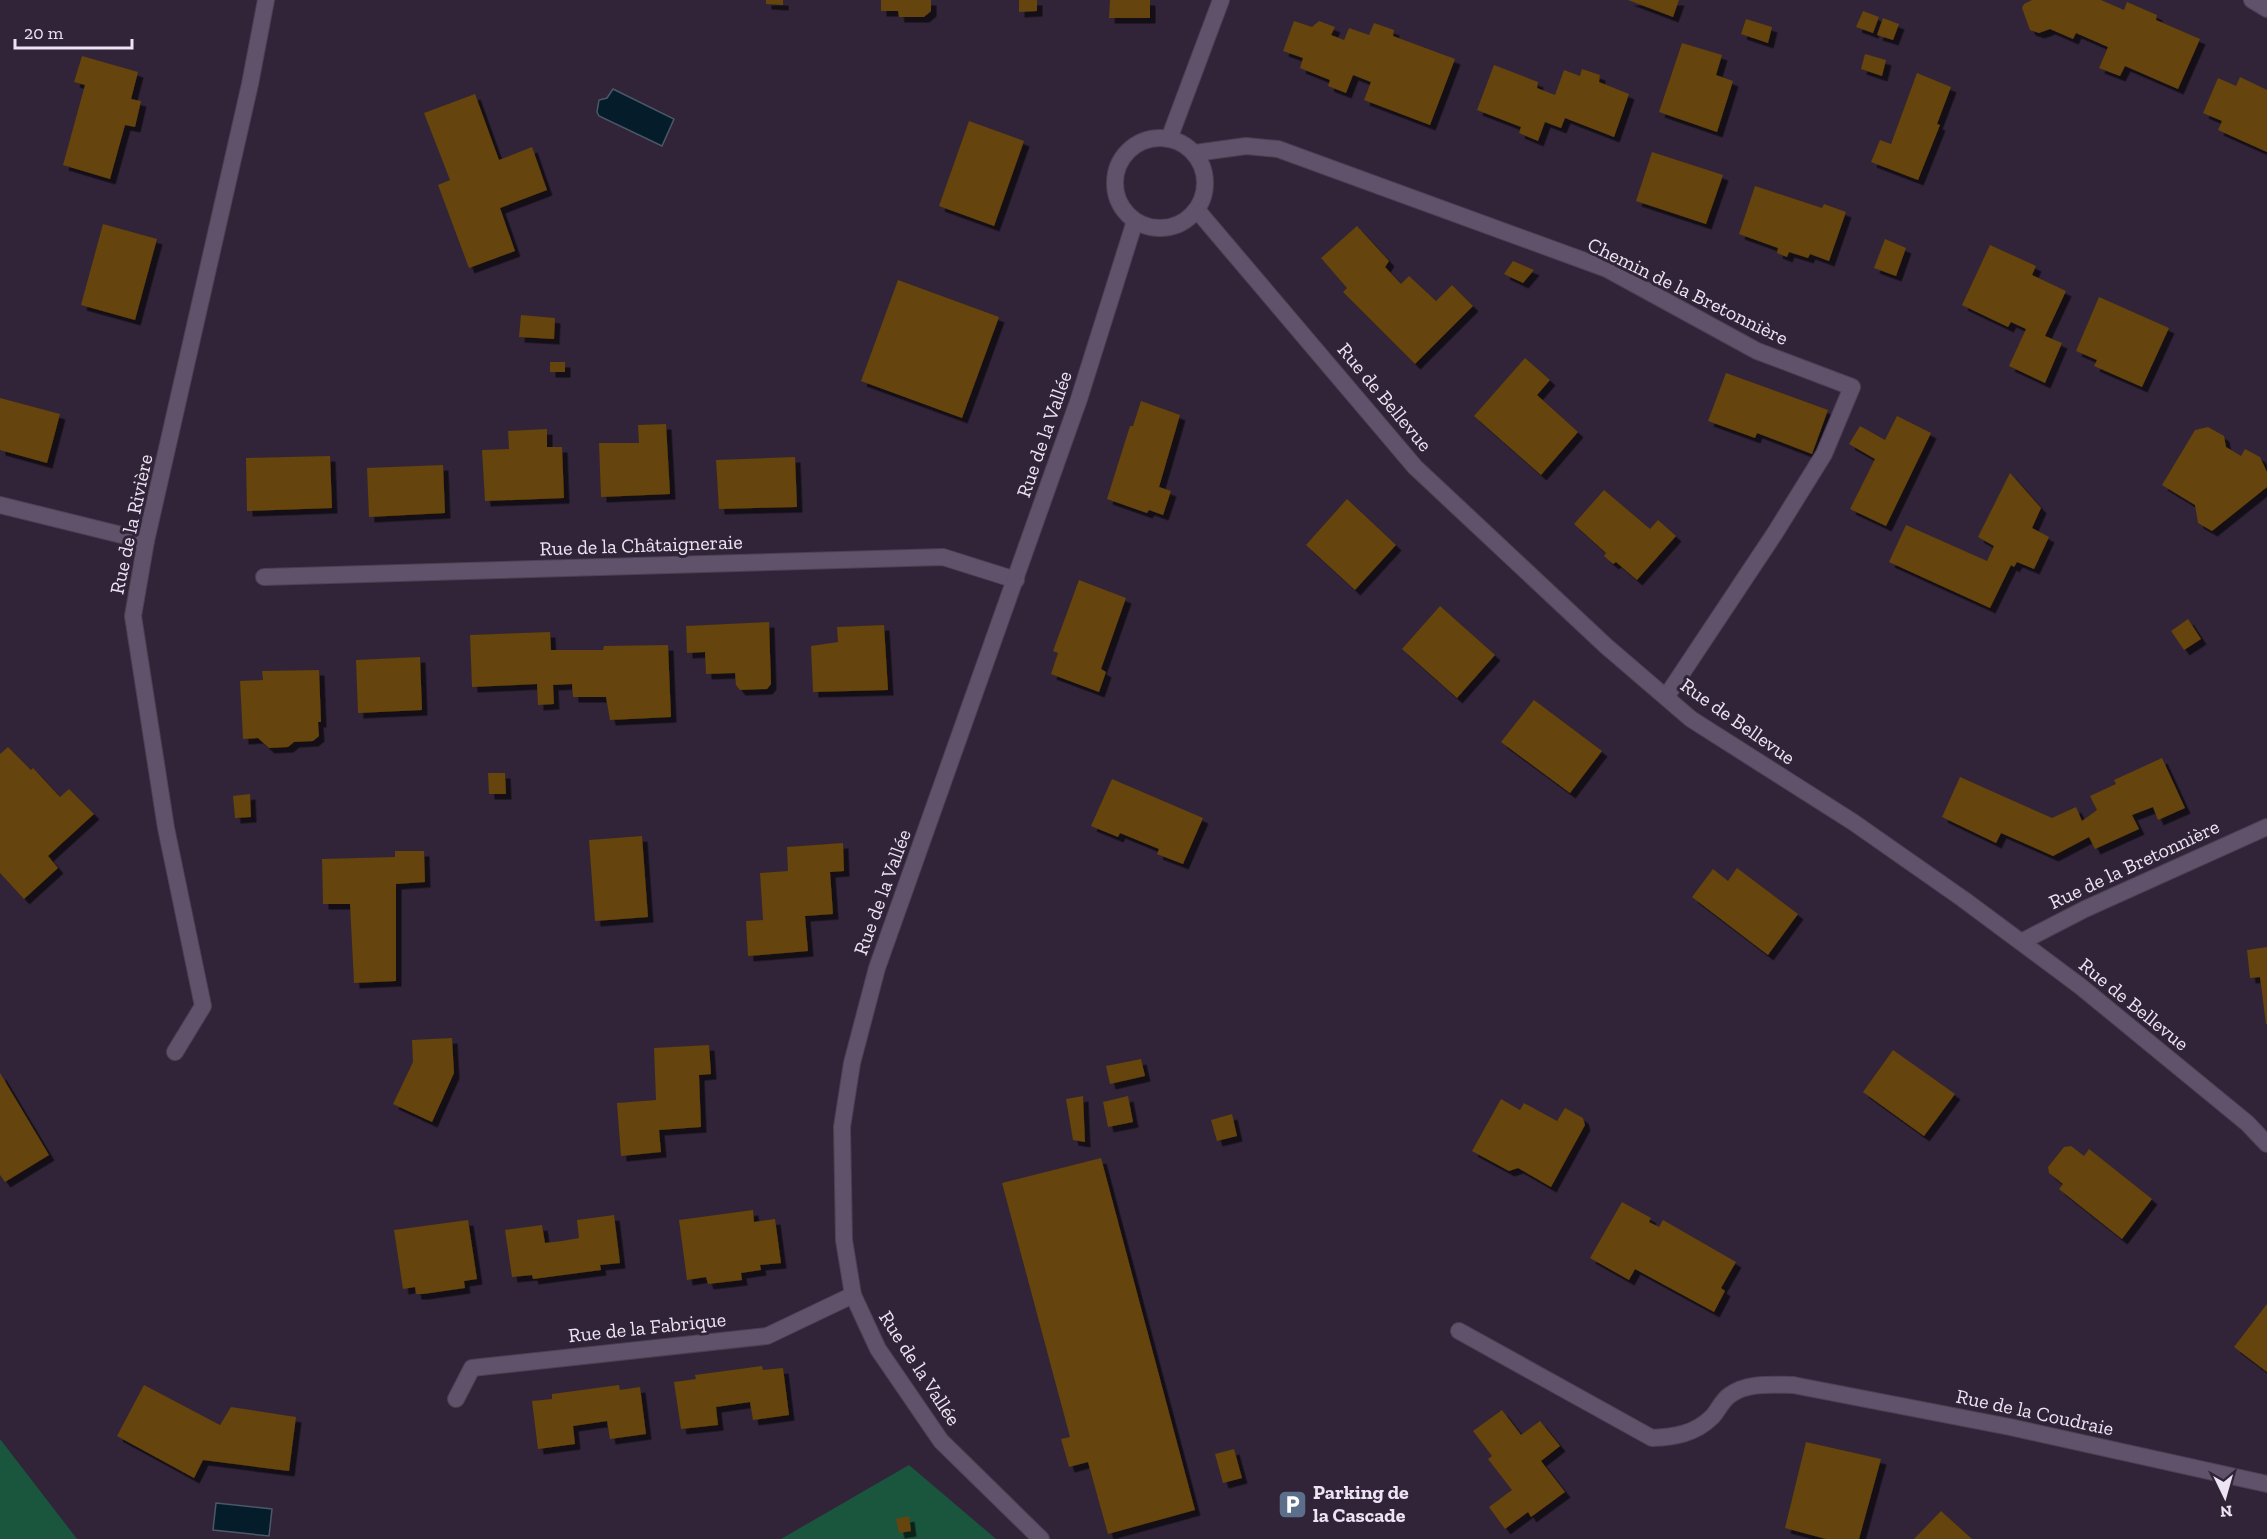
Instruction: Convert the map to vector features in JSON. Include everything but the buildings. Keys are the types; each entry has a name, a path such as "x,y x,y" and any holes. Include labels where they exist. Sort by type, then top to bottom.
{"street":[{"name":"Rue de la Rivière","path":"175,1052 203,1006 166,828 133,616 146,542 250,84 266,0"},
{"path":"1169,139 1221,0"},
{"path":"2252,0 2267,9"},
{"path":"1153,138 1169,139 1183,144 1195,153 1203,166 1206,182 1197,210 1174,226 1161,228 1135,221 1124,210 1117,197 1115,181 1118,166 1126,153 1138,143 1153,138"},
{"name":"Chemin de la Bretonnière","path":"1195,153 1246,146 1278,149 1607,269 1757,351 1852,387 1824,454 1775,534 1666,697"},
{"name":"Rue de Bellevue","path":"1197,210 1415,467 1606,646 1691,719 1853,822 2080,986 2247,1123 2267,1144"},
{"name":"Rue de la Vallée","path":"1041,1539 941,1441 878,1349 853,1295 844,1240 842,1127 852,1063 877,968 1079,399 1135,221"},
{"path":"0,505 146,542"},
{"name":"Rue de la Châtaigneraie","path":"264,577 942,557 1016,580"},
{"name":"Rue de la Bretonnière","path":"2021,942 2096,904 2267,827"},
{"name":"Rue de la Fabrique","path":"456,1399 472,1368 767,1336 853,1295"},
{"name":"Rue de la Coudraie","path":"1459,1331 1652,1438 1676,1437 1689,1433 1711,1418 1729,1395 1755,1385 1793,1385 2010,1427 2267,1484"}],"green space":[{"path":"0,1439 77,1539 0,1539"},
{"path":"909,1465 996,1539 781,1539"}],"water":[{"path":"613,89 674,119 662,146 599,116 597,112 599,100 607,98"},
{"path":"216,1503 272,1509 269,1536 213,1530"}],"place":[{"name":"Parking de la Cascade","path":"1292,1504"}]}
